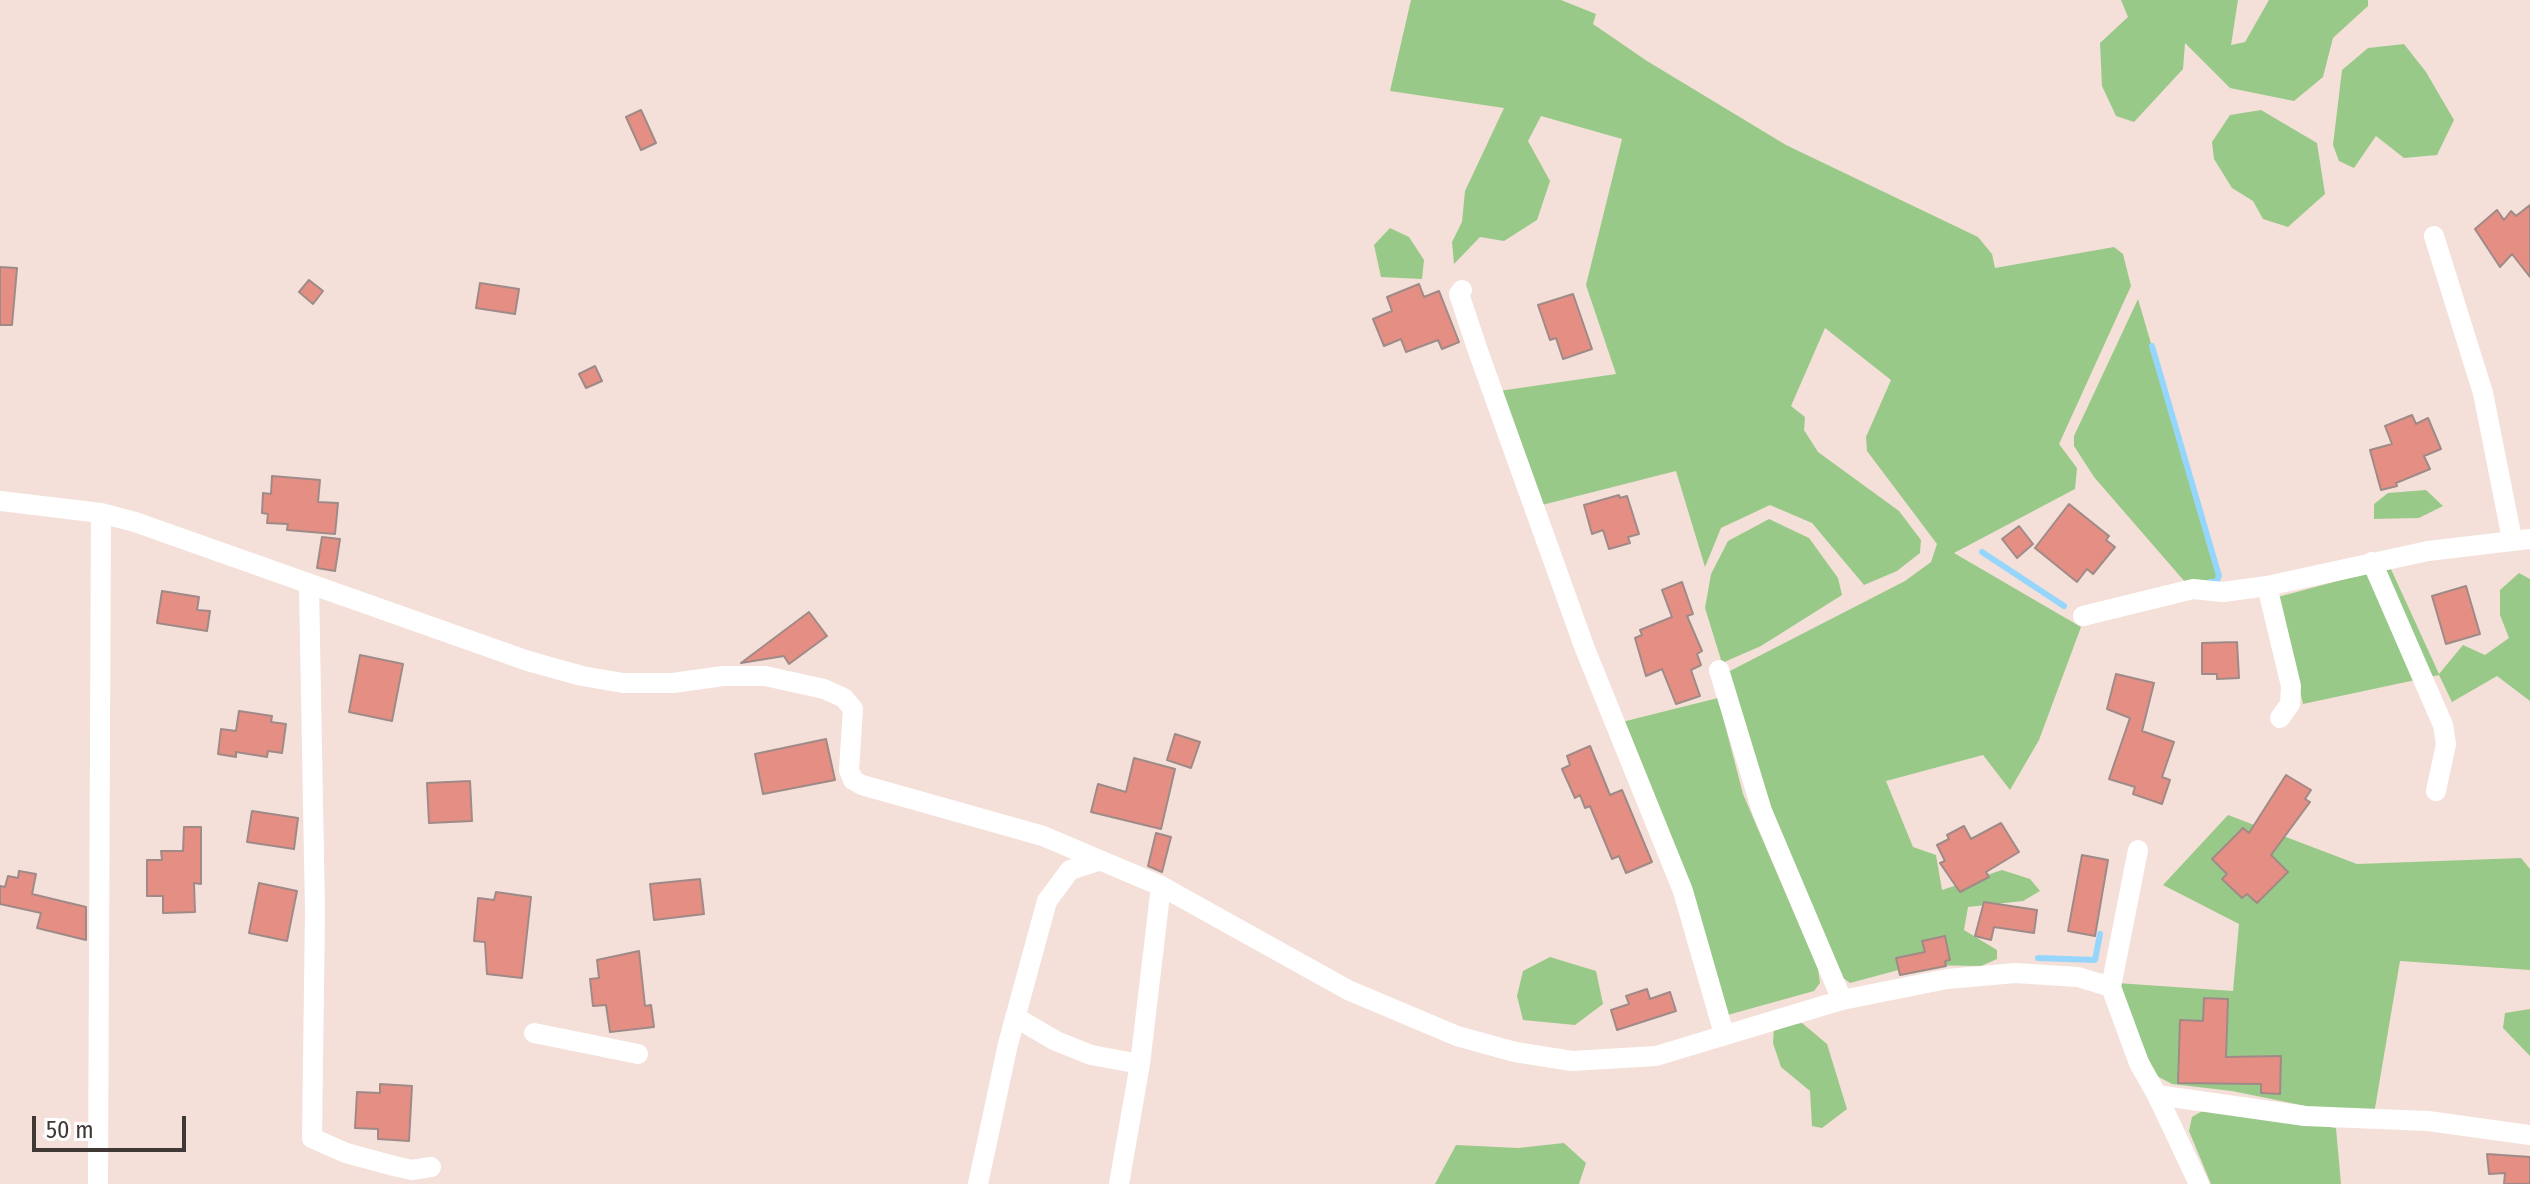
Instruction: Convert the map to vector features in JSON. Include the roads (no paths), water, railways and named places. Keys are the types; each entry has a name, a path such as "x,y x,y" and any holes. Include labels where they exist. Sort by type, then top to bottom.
{"street":[{"path":"2083,616 2193,589 2223,592 2267,586 2372,562 2521,539 2483,393 2434,236"},
{"path":"1462,290 1459,294 1473,338 1585,649 1683,891 1724,1034"},
{"path":"0,501 101,513 168,533 309,586 582,676 623,683 673,683 723,676 765,676 824,689 844,698 853,709 849,770 853,780 862,785 1043,836 1161,886 1348,990 1457,1036 1515,1052 1572,1061 1617,1061 1656,1056 1842,1000 1947,979 2015,973 2078,977 2111,987"},
{"path":"98,1184 101,513"},
{"path":"2372,562 2443,725 2446,744 2436,791"},
{"path":"309,586 315,911 312,1138 346,1153 394,1166 412,1170 431,1167"},
{"path":"2267,586 2291,686 2290,704 2280,718"},
{"path":"1719,670 1762,811 1842,1000"},
{"path":"2138,850 2111,987 2139,1063 2199,1184"},
{"path":"978,1184 1015,1017 1047,901 1070,870 1098,861"},
{"path":"1119,1184 1140,1064 1161,886"},
{"path":"1015,1017 1056,1041 1091,1055 1140,1064"},
{"path":"534,1033 638,1054"},
{"path":"2157,1095 2305,1116 2428,1121 2530,1135"}],"waterway":[{"path":"2152,346 2219,576 2216,582 2210,582"},
{"path":"1982,552 2064,606"},
{"path":"2038,958 2095,960 2100,934"}]}
